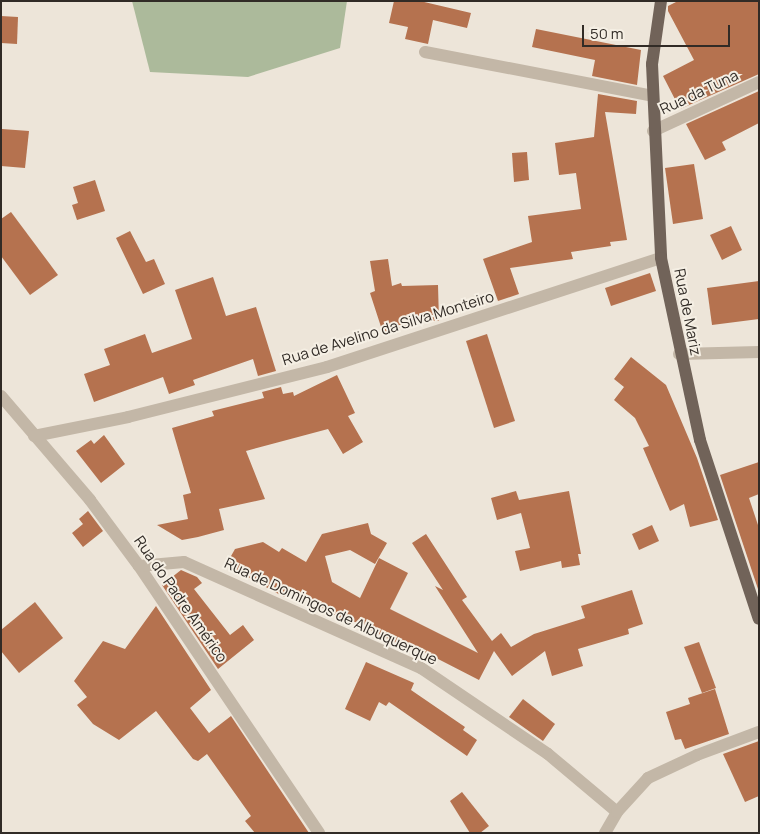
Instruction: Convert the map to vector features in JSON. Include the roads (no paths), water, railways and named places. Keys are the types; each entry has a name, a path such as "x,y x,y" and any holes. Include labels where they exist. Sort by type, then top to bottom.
{"main road":[{"name":"Rua de Mariz","path":"661,1 652,64 653,131 661,258 679,354 700,440 759,618"}],"street":[{"path":"425,52 653,96"},
{"name":"Rua da Tuna","path":"653,131 759,82"},
{"name":"Rua de Avelino da Silva Monteiro","path":"34,436 128,418 327,367 661,258"},
{"path":"679,354 759,352"},
{"name":"Rua do Padre Américo","path":"1,396 90,500 139,566 319,833"},
{"name":"Rua de Domingos de Albuquerque","path":"139,566 184,562 421,668 548,754 617,812"},
{"path":"605,833 617,812 635,790 662,769 759,732"}]}
